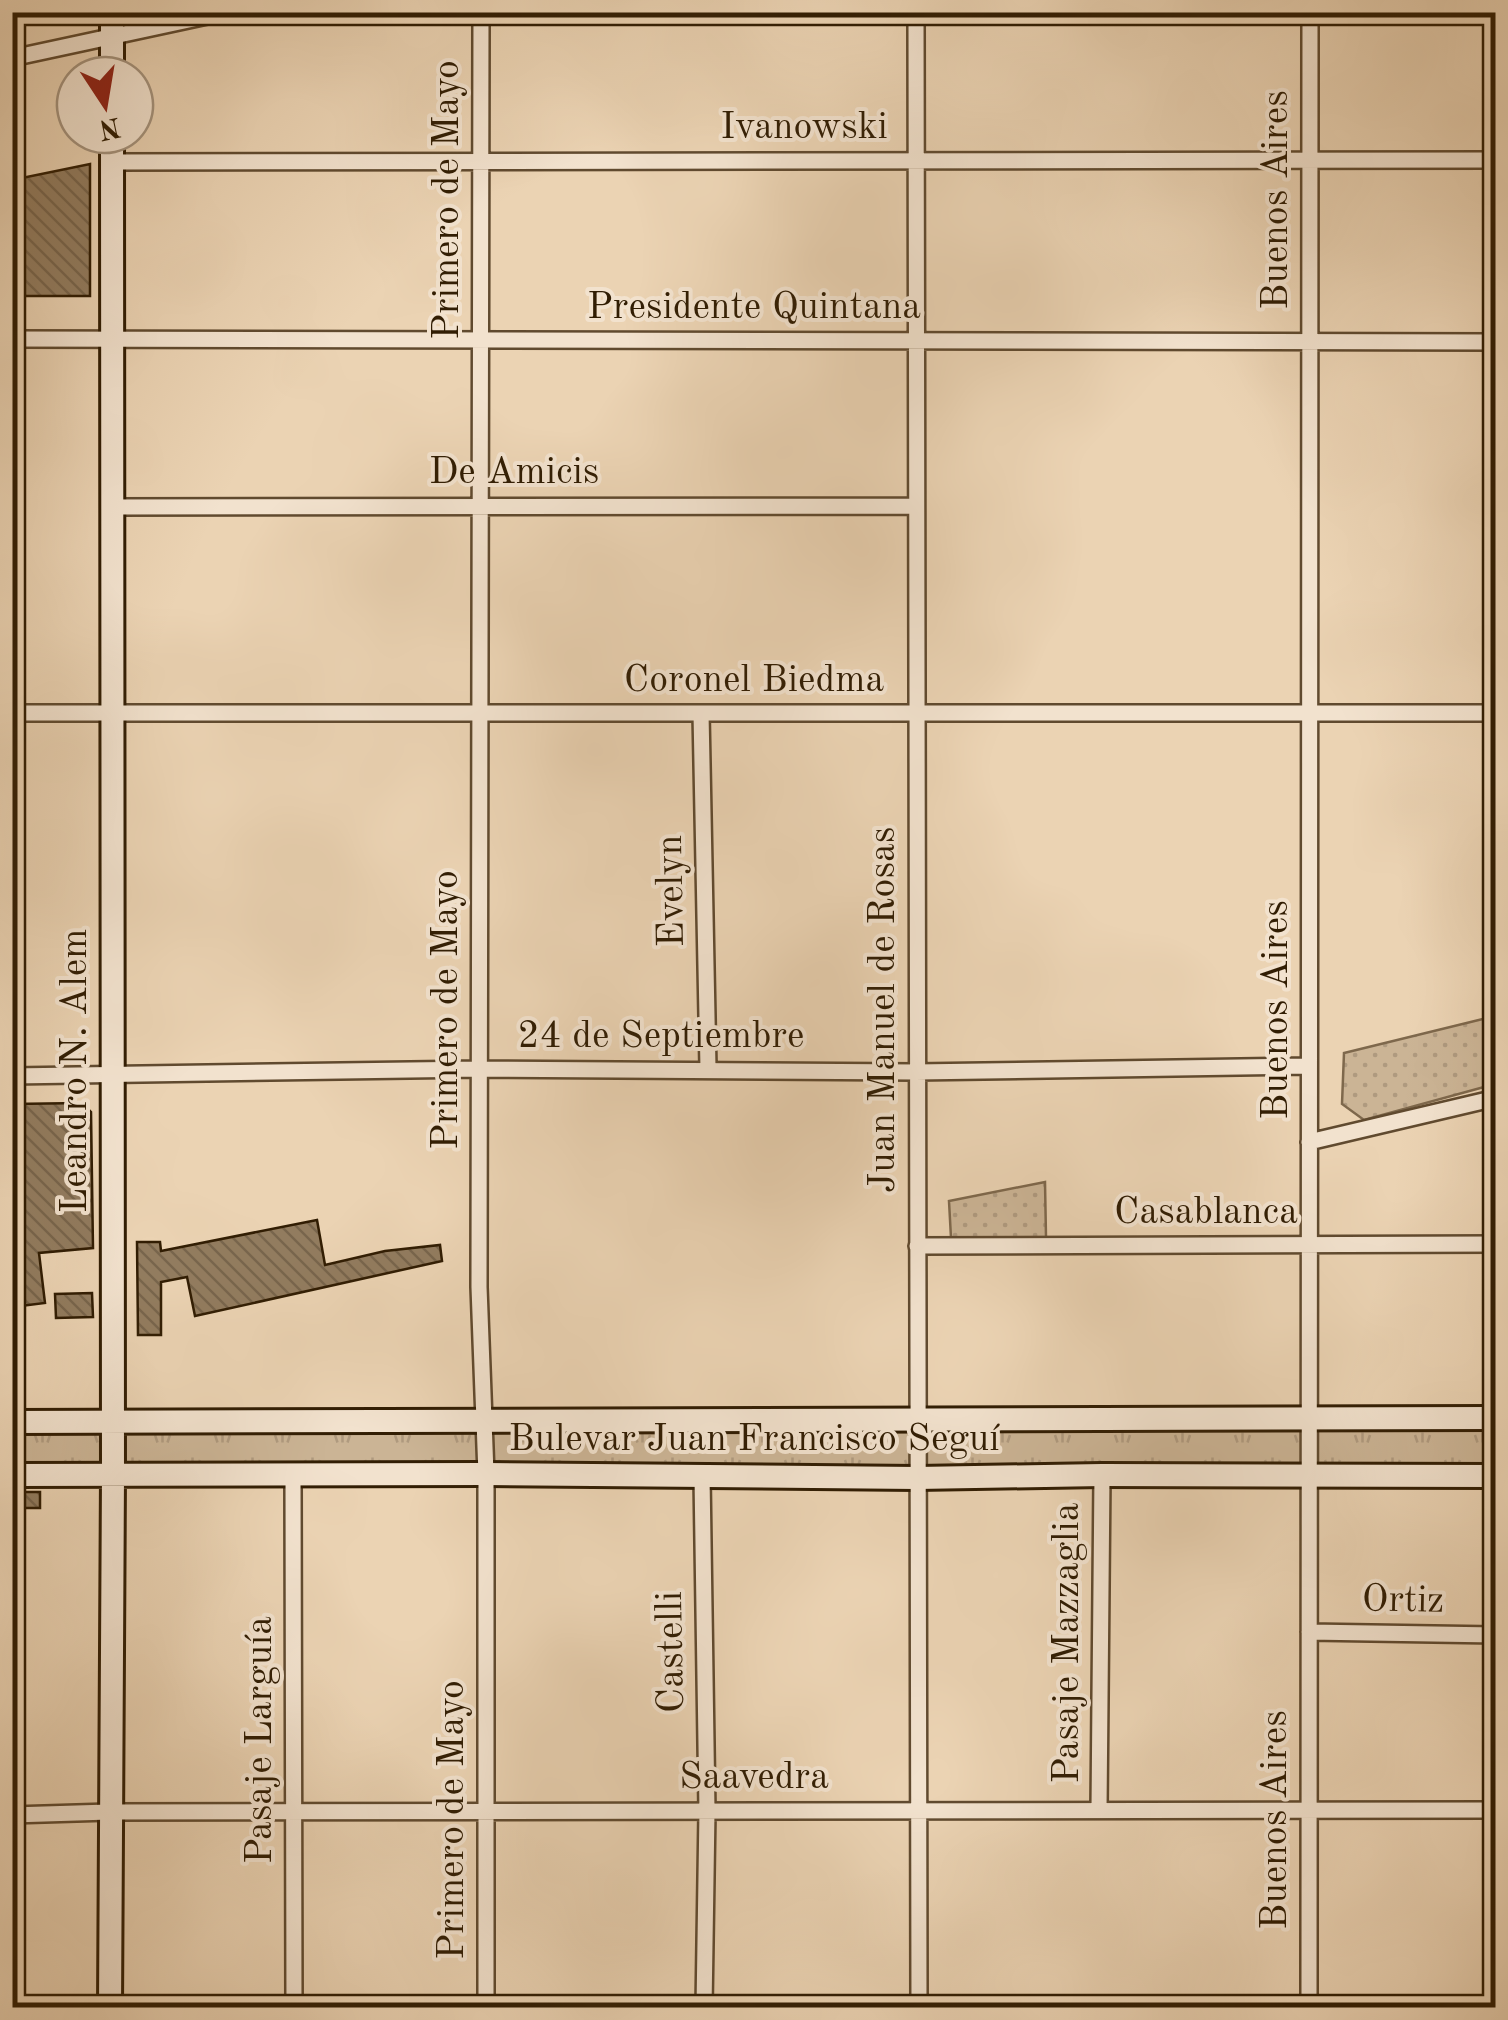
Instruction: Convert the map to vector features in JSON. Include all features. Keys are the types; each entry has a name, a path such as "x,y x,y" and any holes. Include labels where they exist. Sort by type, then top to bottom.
{"main road":[{"path":"112,24 112,55"},
{"name":"Leandro N. Alem","path":"110,2008 112,155"},
{"name":"Bulevar Juan Francisco Seguí","path":"12,1422 1496,1418"},
{"name":"Bulevar Juan Francisco Seguí","path":"12,1475 1496,1476"}],"street":[{"path":"12,58 112,24 226,12"},
{"name":"Primero de Mayo","path":"481,12 479,1287 486,1474 486,2008"},
{"name":"Juan Manuel de Rosas","path":"916,12 919,2008"},
{"name":"Buenos Aires","path":"1308,2008 1310,12"},
{"name":"Ivanowski","path":"112,162 1496,160"},
{"name":"Presidente Quintana","path":"12,339 1496,342"},
{"name":"De Amicis","path":"112,507 916,506"},
{"name":"Coronel Biedma","path":"12,713 1496,714"},
{"name":"Evelyn","path":"701,714 708,1068"},
{"name":"24 de Septiembre","path":"12,1076 479,1069 916,1072 1309,1066"},
{"path":"1309,1142 1496,1098"},
{"name":"Casablanca","path":"917,1246 1496,1244"},
{"name":"Pasaje Larguía","path":"293,1473 294,2008"},
{"name":"Pasaje Mazzaglia","path":"1099,1810 1102,1475"},
{"name":"Castelli","path":"702,1476 707,1811 704,2008"},
{"name":"Ortiz","path":"1309,1632 1496,1636"},
{"name":"Saavedra","path":"12,1815 1496,1810"}],"green space":[{"path":"1495,1016 1495,1084 1364,1120 1342,1104 1344,1053"},
{"path":"1045,1182 1046,1237 951,1238 949,1201"},
{"path":"1496,1418 1495,1476 13,1475 13,1422"}],"building":[{"path":"90,164 90,296 12,296 12,180"},
{"path":"82,1103 91,1112 93,1248 39,1253 45,1303 12,1307 12,1104"},
{"path":"317,1220 325,1265 385,1251 440,1245 442,1261 195,1316 187,1277 161,1282 161,1335 138,1335 137,1242 160,1242 161,1251"},
{"path":"92,1293 93,1317 56,1318 55,1294"},
{"path":"20,1492 40,1492 40,1508 20,1508"}]}
